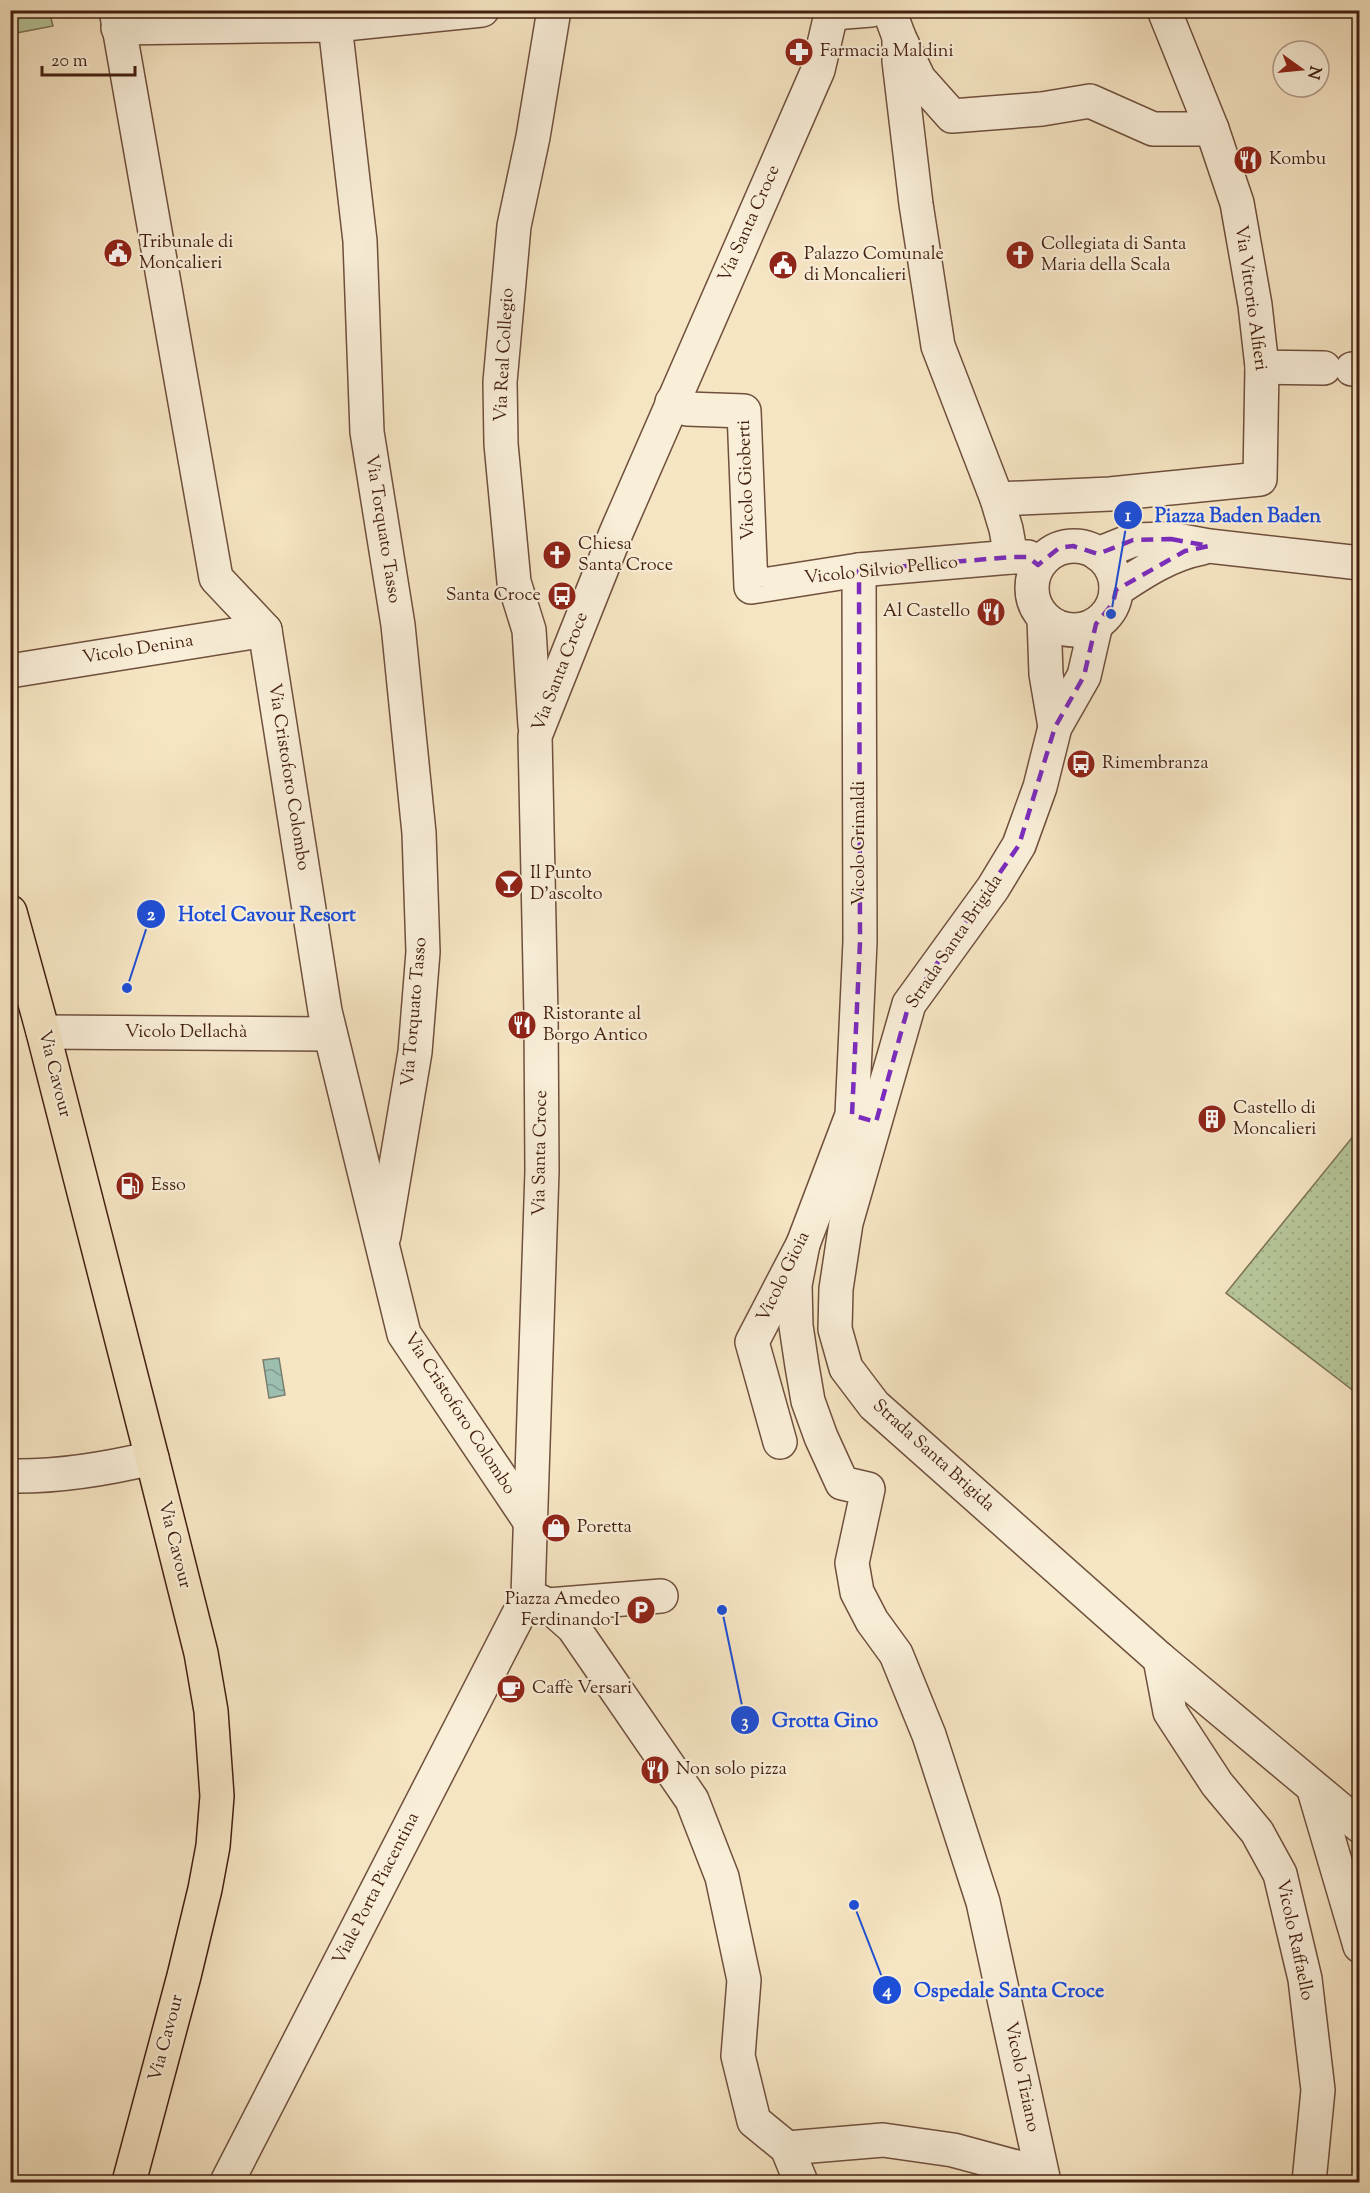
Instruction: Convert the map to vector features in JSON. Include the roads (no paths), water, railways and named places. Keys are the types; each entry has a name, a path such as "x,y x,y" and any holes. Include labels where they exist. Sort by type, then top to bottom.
{"main road":[{"name":"Via Cavour","path":"10,912 152,1458 201,1653 211,1711 217,1796 213,1846 205,1889 129,2182"}],"street":[{"path":"265,630 216,578 117,19 335,25 482,10"},
{"name":"Via Real Collegio","path":"535,736 529,630 514,582 501,444 500,382 514,226 533,137 554,10"},
{"path":"833,12 871,10"},
{"name":"Via Vittorio Alfieri","path":"997,499 1110,494 1260,479 1262,367 1255,305 1237,203 1212,129 1164,10"},
{"name":"Via Santa Croce","path":"538,1600 531,1523 542,1171 535,736 672,402 818,70 833,12"},
{"path":"894,24 919,79 952,116 1042,109 1090,101 1153,129 1212,129"},
{"path":"894,24 916,204 938,346 997,499 1006,529 1033,578 1031,592 1035,606 1044,618 1055,626 1069,630 1083,629 1096,624 1110,609 1116,590 1114,575 1108,564 1098,554 1086,548 1073,546 1059,548 1047,555 1025,561"},
{"name":"Via Torquato Tasso","path":"335,25 360,241 367,432 398,625 419,833 423,952 415,1052 382,1246"},
{"path":"1262,367 1345,369"},
{"name":"Vicolo Gioberti","path":"672,402 687,408 744,411 750,587"},
{"path":"1098,554 1133,540 1171,539 1209,546 1359,563"},
{"path":"1116,590 1155,565 1185,551 1209,546"},
{"name":"Vicolo Silvio Pellico","path":"750,587 859,570 1025,561"},
{"name":"Vicolo Grimaldi","path":"859,570 860,942 864,1119"},
{"name":"Strada Santa Brigida","path":"1044,618 1046,674 1055,727"},
{"name":"Strada Santa Brigida","path":"1096,624 1084,676 1055,727 1040,787 1019,845 993,888 909,1004 864,1119 836,1289 835,1329 846,1368 874,1405 1160,1659 1359,1826"},
{"name":"Vicolo Denina","path":"10,671 265,630"},
{"name":"Via Cristoforo Colombo","path":"265,630 330,1034 404,1334 531,1523"},
{"name":"Vicolo Dellachà","path":"43,1032 330,1034"},
{"name":"Vicolo Gioia","path":"780,1442 752,1342 864,1119"},
{"name":"Vicolo Tiziano","path":"802,1244 795,1285 796,1326 808,1401 842,1483 868,1489 852,1563 857,1592 872,1621 896,1654 929,1735 983,1902 1044,2182"},
{"path":"10,1476 31,1477 105,1469 152,1458"},
{"path":"538,1600 661,1596"},
{"path":"538,1600 573,1627 692,1800 722,1877 744,1980 738,2056 754,2121 787,2148 801,2182"},
{"name":"Viale Porta Piacentina","path":"226,2182 538,1600"},
{"name":"Vicolo Raffaello","path":"1160,1659 1170,1712 1217,1784 1257,1832 1280,1875 1305,1980 1318,2090 1309,2182"},
{"path":"1314,1790 1359,1947"},
{"path":"787,2148 883,2140 953,2150 1020,2168 1037,2182"}],"water":[{"path":"279,1358 285,1395 269,1398 263,1360"}],"place":[{"name":"Farmacia Maldini","path":"799,52"},
{"name":"Kombu","path":"1248,160"},
{"name":"Tribunale di Moncalieri","path":"118,253"},
{"name":"Collegiata di Santa Maria della Scala","path":"1020,255"},
{"name":"Palazzo Comunale di Moncalieri","path":"783,265"},
{"name":"Chiesa Santa Croce","path":"557,555"},
{"name":"Santa Croce","path":"562,596"},
{"name":"Al Castello","path":"991,612"},
{"name":"Piazza Baden Baden","path":"1111,614"},
{"name":"Rimembranza","path":"1081,764"},
{"name":"Il Punto D'ascolto","path":"509,884"},
{"name":"Hotel Cavour Resort","path":"127,988"},
{"name":"Ristorante al Borgo Antico","path":"522,1025"},
{"name":"Castello di Moncalieri","path":"1212,1119"},
{"name":"Esso","path":"130,1186"},
{"name":"Poretta","path":"556,1528"},
{"name":"Piazza Amedeo Ferdinando I","path":"641,1610"},
{"name":"Grotta Gino","path":"722,1610"},
{"name":"Caffè Versari","path":"511,1689"},
{"name":"Non solo pizza","path":"655,1770"},
{"name":"Ospedale Santa Croce","path":"854,1905"}]}
